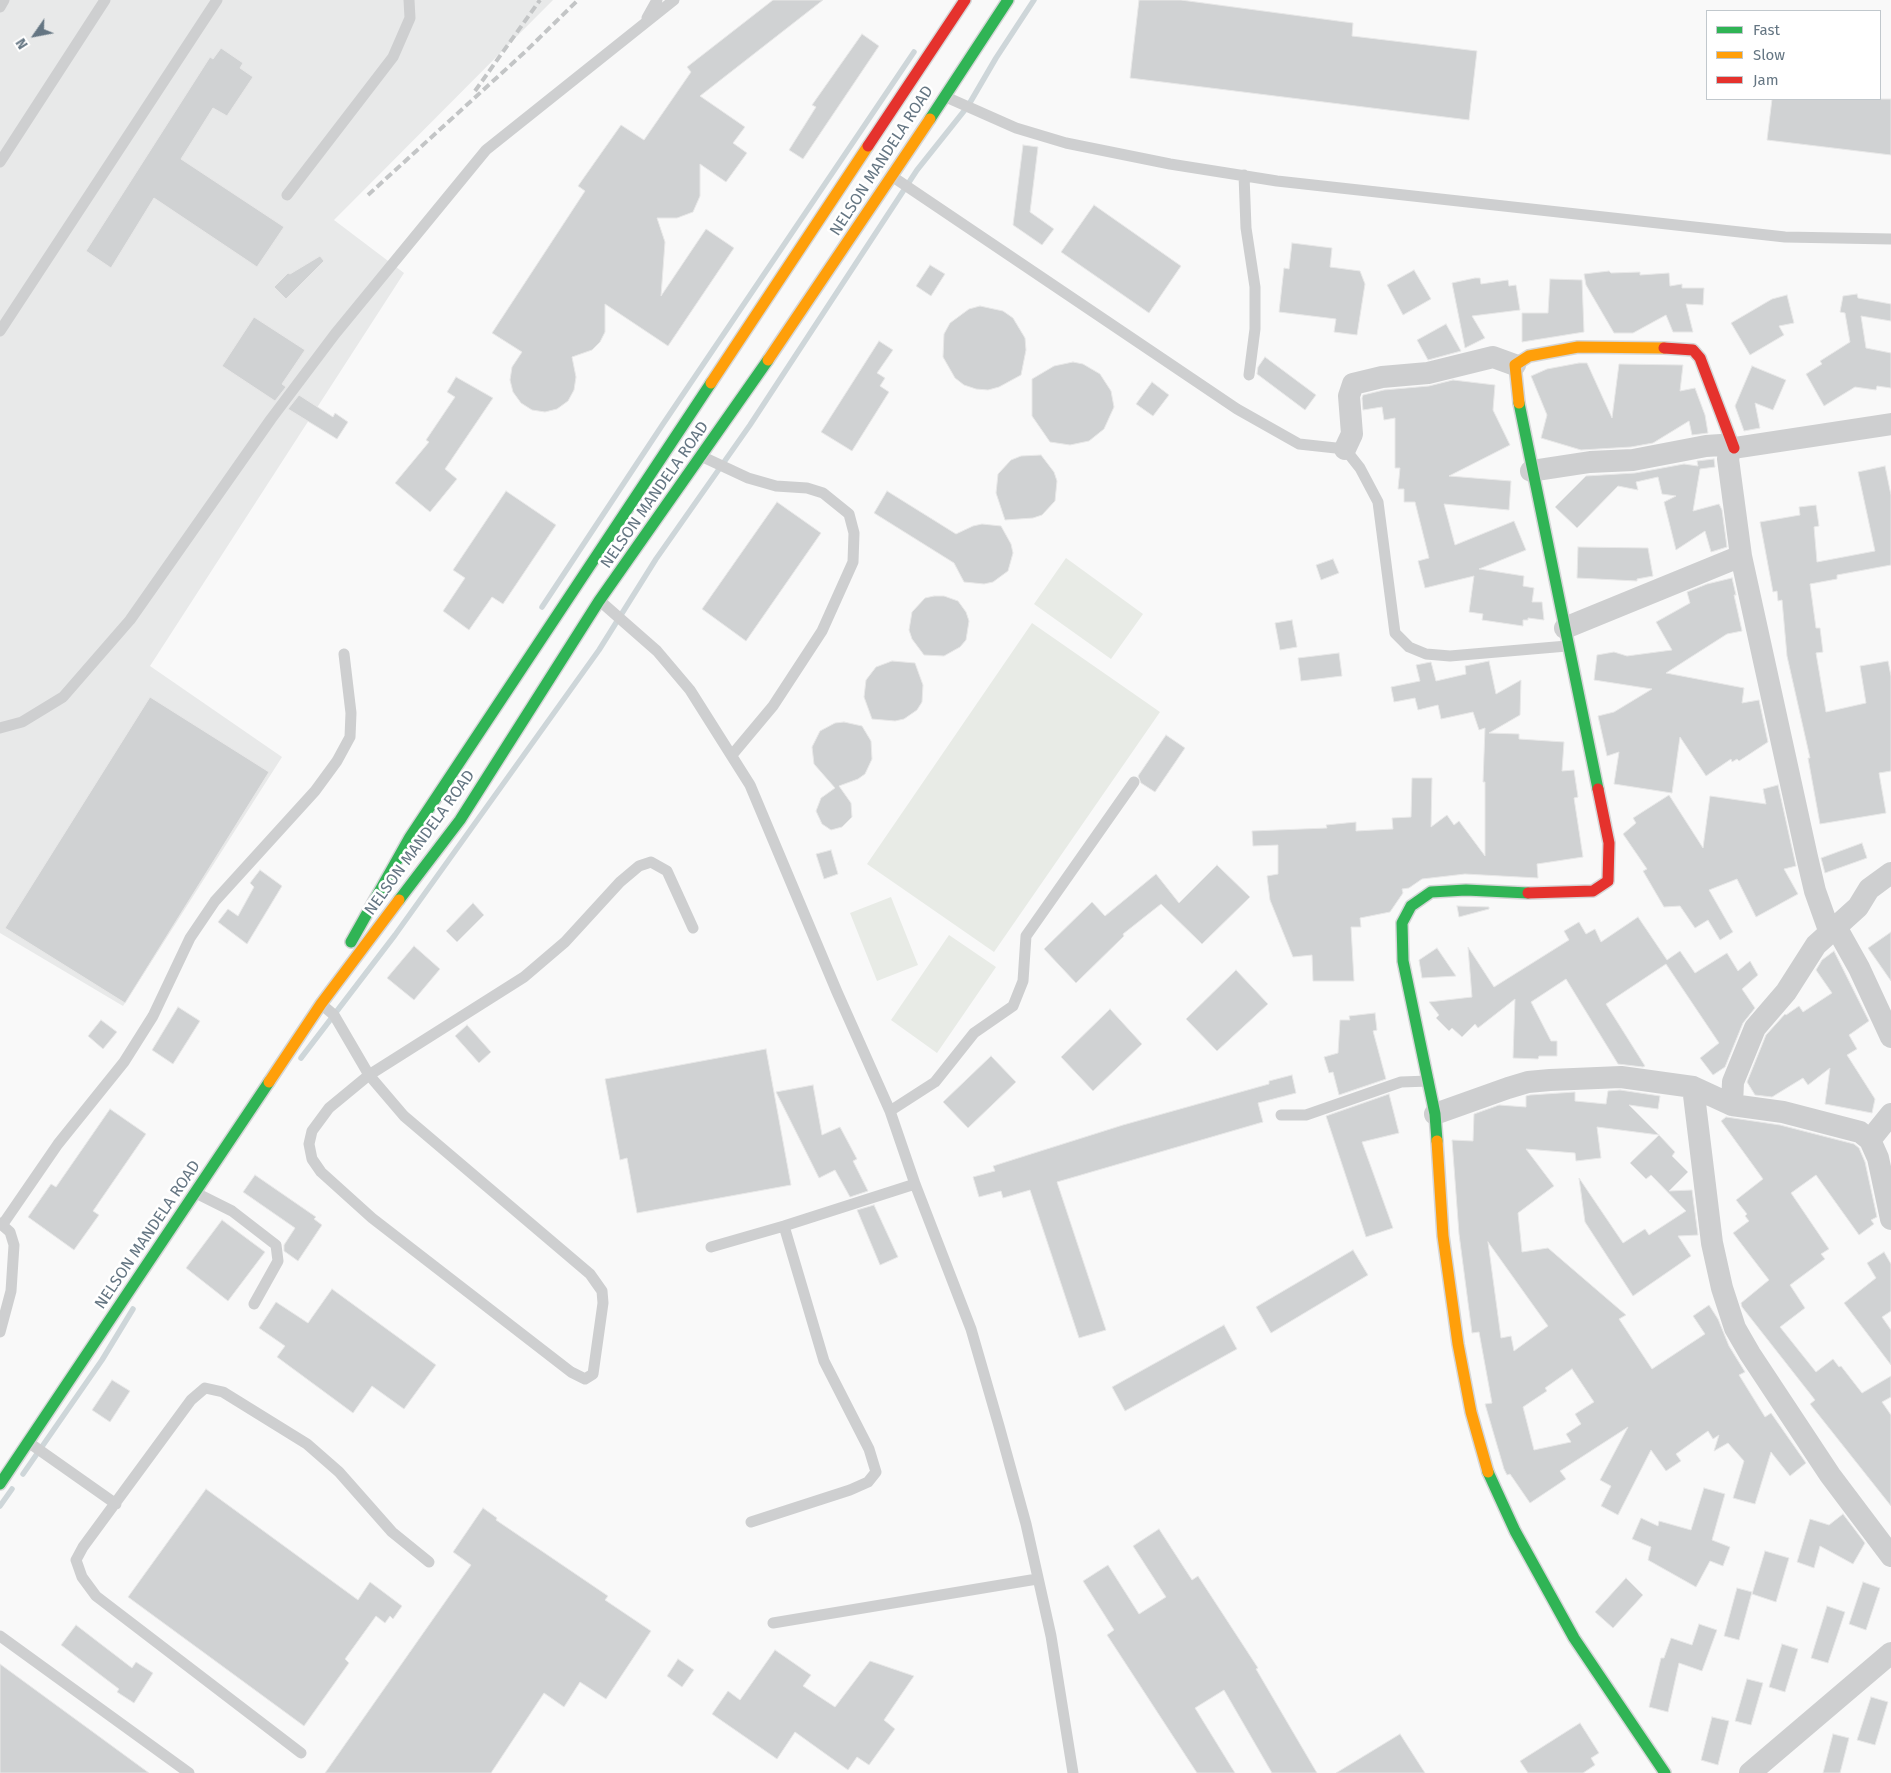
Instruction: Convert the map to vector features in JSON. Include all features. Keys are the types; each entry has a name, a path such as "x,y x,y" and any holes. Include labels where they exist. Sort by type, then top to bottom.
{"main road":[{"name":"NELSON MANDELA ROAD","path":"0,1484 4,1472 28,1442 321,1004 460,820 589,591 965,0"},
{"name":"NELSON MANDELA ROAD","path":"321,1004 359,926 410,837 589,591 702,457 892,176 1008,0"},
{"path":"1665,1773 1574,1638 1515,1531 1489,1474 1471,1412 1458,1344 1444,1236 1435,1114 1404,962 1402,923 1412,906 1432,892 1466,890 1544,894 1584,892 1593,891 1608,881 1609,843 1531,470 1517,395 1515,364 1529,356 1578,347 1677,348 1693,350 1700,358 1734,448"}],"street":[{"path":"1345,449 1352,434 1349,396 1352,384 1382,377 1428,373 1493,357 1515,364"},
{"path":"1531,470 1590,462 1633,460 1706,446 1721,445 1734,448 1891,424"},
{"path":"1734,448 1730,451 1728,459 1741,556 1815,891 1833,930 1859,968 1891,1037"},
{"path":"1567,637 1741,556"},
{"path":"1732,1104 1733,1082 1755,1028 1786,992 1816,945 1858,907 1869,889 1891,873"},
{"path":"1435,1114 1508,1088 1542,1081 1621,1077 1693,1087 1732,1104 1783,1112 1860,1132 1870,1140 1878,1158 1891,1219"},
{"path":"1693,1087 1712,1243 1731,1319 1750,1354 1819,1459 1891,1556"},
{"path":"1870,1140 1891,1114"},
{"path":"1750,1773 1891,1653"}],"lane":[{"path":"0,7 4,0"},
{"path":"0,162 105,0"},
{"path":"0,331 218,0"},
{"path":"288,195 393,57 410,18 409,0"},
{"path":"646,21 657,0"},
{"path":"0,728 22,722 63,697 130,620 271,419 329,342 486,150 674,0"},
{"path":"944,96 1016,128 1066,143 1244,175 1343,189 1509,205 1784,237 1891,239"},
{"path":"1244,175 1246,228 1255,287 1255,329 1249,375"},
{"path":"892,176 1238,409 1299,444 1345,449 1360,468 1378,502 1395,634 1409,647 1426,654 1450,656 1567,637"},
{"path":"702,457 748,478 776,486 806,488 823,493 849,514 854,532 854,562 822,631 773,706 732,755"},
{"path":"589,591 657,651 690,690 732,755 754,794 837,992 890,1111 915,1184 971,1329 1026,1524 1037,1579 1052,1636 1073,1773"},
{"path":"0,1332 11,1291 14,1265 14,1245 10,1232 2,1223 58,1144 124,1062 153,1016 190,938 215,901 315,791 337,761 350,737 351,713 344,654"},
{"path":"890,1111 935,1082 974,1033 1013,1006 1023,981 1026,936 1134,782"},
{"path":"321,1004 334,1015 369,1075 404,1116 590,1274 602,1291 603,1303 593,1374 585,1379 571,1372 372,1218 321,1172 312,1159 310,1152 309,1144 312,1131 329,1108 369,1075 524,977 565,942 620,882 640,866 652,862 667,871 693,928"},
{"path":"1280,1115 1306,1115 1401,1082 1428,1081"},
{"path":"710,1247 784,1226 915,1184"},
{"path":"196,1193 232,1211 276,1245 278,1261 254,1304"},
{"path":"750,1522 850,1490 868,1482 876,1472 869,1450 824,1361 784,1226"},
{"path":"301,1753 96,1596 82,1577 76,1560 83,1547 191,1400 205,1388 223,1392 307,1444 339,1472 392,1532 430,1562"},
{"path":"28,1442 116,1504"},
{"path":"773,1623 1037,1579"},
{"path":"0,1636 189,1773"}],"shaded area":[{"path":"0,0 553,0 334,220 404,273 150,666 282,757 123,1006 0,933"},
{"path":"1066,558 1143,614 1111,659 1034,604"},
{"path":"1032,623 1160,712 994,952 867,864"},
{"path":"891,897 918,965 877,981 850,913"},
{"path":"949,935 996,967 937,1053 891,1020"}],"building":[{"path":"773,0 823,0 700,96 745,127 733,143 747,153 726,182 700,164 700,196 693,212 677,218 657,218 665,242 661,296 706,229 734,248 668,346 605,304 605,332 600,342 592,350 572,357 576,377 574,390 568,401 557,409 545,412 532,410 521,403 513,392 510,380 512,367 522,352 492,333 585,191 578,186 621,125 644,140 691,72 687,67"},
{"path":"1139,0 1181,0 1353,23 1352,36 1477,51 1469,120 1130,78"},
{"path":"862,34 879,46 803,159 789,150 816,107 812,105"},
{"path":"221,48 243,63 240,68 253,77 227,116 213,108 181,159 284,227 257,267 154,198 111,268 86,251 210,57 213,59"},
{"path":"1891,99 1891,155 1767,140 1772,100"},
{"path":"1023,145 1038,147 1030,212 1054,229 1042,245 1013,225"},
{"path":"1094,205 1181,266 1149,313 1061,252"},
{"path":"1292,243 1332,248 1330,267 1360,271 1365,284 1357,335 1334,332 1336,319 1279,312 1284,268 1289,269"},
{"path":"320,256 324,261 286,299 274,287 288,273 290,274"},
{"path":"930,265 945,274 931,296 916,286"},
{"path":"1414,270 1431,299 1403,315 1387,285"},
{"path":"1609,271 1611,273 1640,272 1640,275 1669,273 1670,286 1682,284 1682,288 1704,288 1703,305 1686,304 1693,332 1673,332 1666,315 1633,333 1614,333 1586,285 1584,274"},
{"path":"1480,278 1481,284 1508,280 1509,286 1516,285 1520,310 1472,316 1485,338 1465,348 1452,283"},
{"path":"1550,279 1582,280 1584,332 1522,342 1522,313 1548,313"},
{"path":"1857,294 1858,298 1891,304 1891,321 1861,316 1866,348 1891,353 1891,388 1877,386 1876,390 1855,387 1824,406 1806,374 1822,364 1820,361 1850,342 1845,313 1840,312 1843,296"},
{"path":"1787,295 1794,323 1779,326 1784,335 1750,355 1731,323 1772,299"},
{"path":"980,306 1003,311 1013,318 1025,338 1026,350 1021,375 999,387 988,390 964,385 955,378 943,357 944,334 950,323 969,309"},
{"path":"254,317 305,350 282,384 286,387 275,401 222,366"},
{"path":"1446,324 1461,351 1428,360 1417,340"},
{"path":"879,341 893,350 877,373 885,378 880,386 889,392 852,451 821,432"},
{"path":"1265,357 1316,395 1305,410 1257,374 1258,367"},
{"path":"1073,362 1083,364 1100,374 1111,391 1114,407 1104,429 1089,441 1070,445 1050,442 1032,416 1032,379 1054,366"},
{"path":"1587,363 1612,418 1619,364 1683,365 1680,391 1695,388 1705,415 1708,433 1692,435 1689,421 1653,443 1631,447 1581,450 1541,438 1547,415 1531,376 1547,369"},
{"path":"1752,366 1786,380 1773,410 1755,403 1760,428 1744,431 1735,406"},
{"path":"456,377 493,398 445,469 457,479 430,512 395,483 429,442 426,440 455,397 447,392"},
{"path":"1453,380 1495,385 1493,410 1510,445 1449,476 1511,481 1509,510 1444,504 1455,545 1514,521 1526,550 1479,569 1524,576 1523,586 1534,588 1532,602 1542,602 1544,620 1528,618 1528,620 1523,620 1523,626 1482,620 1483,614 1469,612 1474,576 1425,588 1418,561 1429,558 1415,502 1404,502 1404,489 1398,489 1400,468 1395,468 1395,418 1384,420 1382,407 1363,410 1362,398 1363,395 1384,390 1429,386"},
{"path":"1152,382 1169,395 1153,416 1136,404"},
{"path":"299,395 333,417 335,413 348,422 337,439 288,409"},
{"path":"1041,455 1054,472 1057,481 1055,501 1042,515 1033,518 1005,520 996,493 998,474 1011,460 1021,456"},
{"path":"1714,459 1715,467 1700,469 1693,511 1719,504 1722,510 1727,547 1711,552 1705,531 1676,550 1664,502 1676,496 1662,494 1658,477 1636,482 1638,490 1618,486 1577,528 1555,507 1586,476 1635,473 1684,464 1698,466 1697,461"},
{"path":"1885,466 1891,495 1891,565 1837,575 1837,579 1810,584 1816,628 1820,628 1823,652 1816,653 1826,712 1866,703 1860,666 1888,661 1891,676 1891,771 1879,773 1886,813 1820,824 1808,758 1810,758 1787,656 1782,600 1778,601 1777,591 1773,592 1760,522 1800,515 1799,507 1816,505 1819,526 1814,527 1817,562 1875,551 1858,472"},
{"path":"506,491 556,525 503,604 492,597 469,630 443,611 465,578 453,570"},
{"path":"887,491 956,534 982,524 1001,526 1011,544 1013,553 1008,571 993,582 984,584 964,582 954,563 874,513"},
{"path":"777,502 821,533 746,641 702,609"},
{"path":"1578,547 1648,548 1653,576 1637,579 1637,581 1577,578"},
{"path":"1333,559 1339,573 1321,580 1316,565"},
{"path":"1732,578 1742,631 1727,634 1666,673 1744,688 1742,703 1759,700 1768,742 1739,761 1737,759 1732,762 1731,759 1706,776 1680,737 1672,793 1614,784 1619,752 1607,756 1598,716 1614,712 1652,689 1594,680 1597,655 1614,652 1627,656 1672,650 1656,622 1690,603 1687,592 1707,584"},
{"path":"944,596 958,601 966,612 969,621 966,640 960,647 944,656 924,655 912,639 909,630 912,612 925,598"},
{"path":"1292,620 1297,647 1280,650 1275,623"},
{"path":"1339,653 1342,676 1301,681 1298,658"},
{"path":"892,661 915,663 923,685 922,702 917,710 904,719 895,721 872,719 864,697 866,680 876,667"},
{"path":"1489,661 1496,694 1521,680 1520,715 1489,733 1519,734 1519,739 1564,742 1562,771 1574,770 1578,797 1574,798 1583,857 1537,864 1538,878 1465,874 1422,879 1409,888 1402,889 1403,893 1390,912 1360,918 1361,927 1351,927 1354,981 1313,981 1312,955 1293,957 1270,900 1267,876 1278,874 1278,845 1253,846 1252,831 1327,828 1326,825 1356,822 1356,831 1393,829 1392,818 1411,817 1412,778 1432,778 1431,827 1447,815 1454,825 1459,821 1485,856 1485,782 1483,782 1485,728 1479,730 1473,712 1441,719 1438,705 1418,710 1415,698 1394,702 1391,687 1420,681 1416,665 1431,662 1436,681 1466,674 1465,666"},
{"path":"150,697 269,772 125,1003 5,928"},
{"path":"844,722 862,726 871,741 872,759 865,774 858,779 839,786 851,803 852,817 842,827 831,830 822,824 816,811 821,798 835,788 814,764 812,747 820,731 835,723"},
{"path":"1166,735 1185,748 1155,792 1141,783 1138,776"},
{"path":"1778,785 1796,866 1784,869 1798,894 1756,917 1737,879 1709,890 1733,932 1720,940 1708,920 1695,928 1680,906 1664,907 1643,871 1647,869 1623,834 1636,823 1633,818 1669,795 1703,848 1710,796 1766,804 1763,789"},
{"path":"1862,843 1867,858 1825,873 1821,858"},
{"path":"831,850 838,874 824,879 816,854"},
{"path":"1217,865 1250,897 1202,944 1161,904 1123,934 1124,936 1076,983 1044,949 1092,902 1105,916 1156,874 1179,903"},
{"path":"260,870 282,886 247,944 218,922 228,909 238,916 254,887 250,883"},
{"path":"473,903 484,915 457,942 446,931"},
{"path":"1457,906 1489,907 1489,909 1459,917"},
{"path":"1638,917 1667,960 1680,951 1695,973 1727,953 1738,971 1750,961 1758,975 1742,989 1755,1008 1743,1023 1725,1067 1713,1075 1700,1058 1719,1043 1666,964 1606,1004 1645,1066 1643,1067 1618,1064 1566,979 1531,1002 1551,1041 1557,1041 1557,1056 1539,1056 1538,1059 1513,1058 1515,999 1478,1028 1475,1024 1462,1037 1452,1028 1449,1031 1436,1018 1439,1015 1429,1002 1472,997 1468,947 1494,987 1569,940 1564,931 1579,922 1586,934 1595,929 1601,942"},
{"path":"1891,932 1891,981 1868,948"},
{"path":"414,946 440,969 414,1000 387,978"},
{"path":"1437,948 1456,976 1422,978 1419,960"},
{"path":"1834,951 1869,1021 1849,1035 1857,1049 1847,1055 1875,1099 1872,1113 1825,1104 1830,1068 1808,1085 1803,1078 1772,1097 1755,1095 1747,1082 1766,1035 1785,1014 1799,1006 1803,1012 1832,993 1816,970 1822,960"},
{"path":"1236,970 1268,1004 1217,1051 1186,1019"},
{"path":"178,1007 200,1021 173,1064 152,1050"},
{"path":"1110,1009 1142,1044 1093,1091 1061,1057"},
{"path":"1375,1013 1377,1030 1373,1031 1386,1079 1339,1095 1333,1072 1329,1073 1324,1057 1338,1053 1340,1020 1350,1020 1349,1016"},
{"path":"101,1020 117,1032 103,1049 88,1036"},
{"path":"467,1025 491,1052 479,1063 455,1036"},
{"path":"766,1049 791,1185 637,1213 627,1158 620,1160 605,1079"},
{"path":"991,1056 1016,1082 968,1128 943,1102"},
{"path":"1292,1075 1296,1093 1258,1103 1263,1122 1057,1182 1106,1330 1079,1338 1030,1190 1003,1198 1001,1191 979,1197 973,1177 995,1171 993,1166 1123,1125 1269,1084 1269,1081"},
{"path":"813,1085 822,1135 840,1127 857,1159 853,1161 868,1191 850,1197 835,1170 819,1178 776,1092"},
{"path":"1620,1090 1660,1096 1658,1109 1629,1105 1659,1135 1597,1127 1601,1158 1576,1161 1575,1153 1526,1149 1554,1186 1518,1213 1522,1252 1548,1248 1626,1315 1619,1319 1652,1369 1705,1334 1693,1316 1709,1305 1718,1319 1729,1346 1745,1372 1739,1375 1765,1417 1771,1413 1806,1463 1790,1476 1771,1452 1755,1504 1733,1498 1744,1461 1728,1443 1714,1451 1719,1435 1713,1439 1708,1431 1676,1454 1681,1461 1666,1471 1651,1450 1618,1515 1601,1506 1611,1486 1600,1480 1628,1427 1560,1471 1566,1479 1530,1503 1510,1474 1507,1475 1504,1469 1485,1404 1492,1403 1479,1332 1472,1333 1459,1234 1452,1140 1473,1141 1474,1114 1499,1105 1526,1107 1526,1096 1575,1092 1575,1101 1606,1104 1608,1091","holes":["1488,1242 1548,1326 1514,1351 1511,1336 1501,1338","1572,1369 1594,1402 1575,1414 1581,1424 1566,1434 1571,1442 1534,1450 1523,1407 1547,1391 1545,1388"]},
{"path":"1389,1094 1399,1133 1362,1142 1393,1228 1366,1237 1326,1116"},
{"path":"110,1109 146,1134 93,1211 99,1215 74,1250 28,1217 51,1184 56,1187"},
{"path":"1726,1117 1780,1125 1854,1144 1859,1148 1865,1162 1877,1217 1871,1220 1874,1224 1859,1235 1816,1175 1791,1193 1829,1249 1821,1254 1825,1259 1790,1285 1805,1308 1780,1327 1816,1372 1833,1359 1839,1367 1841,1366 1862,1393 1891,1376 1891,1397 1882,1402 1891,1415 1891,1506 1810,1404 1815,1400 1742,1307 1741,1303 1769,1280 1733,1233 1749,1221 1745,1216 1747,1214 1736,1200 1763,1179 1721,1121"},
{"path":"1659,1135 1675,1152 1672,1156 1688,1172 1669,1191 1692,1190 1698,1235 1678,1236 1691,1256 1633,1296 1585,1222 1579,1178 1623,1243 1645,1229 1649,1235 1686,1211 1651,1175 1646,1179 1630,1163"},
{"path":"255,1175 316,1217 314,1219 322,1225 298,1261 284,1251 284,1245 295,1228 243,1192"},
{"path":"874,1205 898,1257 880,1265 857,1210"},
{"path":"222,1220 265,1252 228,1301 186,1268"},
{"path":"1353,1250 1368,1275 1271,1333 1256,1307"},
{"path":"1884,1252 1891,1264 1891,1311 1882,1317 1891,1330 1891,1365 1844,1303 1876,1278 1867,1263"},
{"path":"332,1289 436,1365 404,1409 372,1386 353,1413 277,1357 285,1346 259,1328 276,1302 308,1323"},
{"path":"1224,1325 1237,1349 1125,1411 1112,1387"},
{"path":"112,1380 130,1391 110,1422 92,1410"},
{"path":"1704,1488 1725,1494 1712,1540 1730,1547 1723,1566 1710,1561 1696,1587 1648,1560 1651,1547 1632,1539 1641,1518 1658,1526 1659,1521 1691,1530"},
{"path":"206,1489 358,1600 370,1582 402,1606 393,1619 390,1616 385,1623 376,1616 345,1659 349,1663 304,1726 128,1597"},
{"path":"483,1508 497,1518 496,1520 608,1596 605,1600 651,1631 606,1699 580,1682 564,1707 544,1693 491,1773 325,1773 471,1565 453,1552"},
{"path":"1843,1514 1865,1543 1853,1564 1820,1546 1814,1568 1797,1562 1810,1519 1829,1525"},
{"path":"1159,1529 1192,1580 1198,1576 1258,1668 1256,1669 1317,1773 1272,1773 1224,1690 1195,1708 1235,1773 1197,1773 1107,1635 1114,1630 1083,1581 1108,1565 1139,1614 1166,1597 1133,1546"},
{"path":"1765,1551 1789,1558 1776,1602 1752,1594"},
{"path":"1626,1578 1643,1595 1613,1628 1595,1612"},
{"path":"1863,1582 1880,1588 1866,1630 1849,1624"},
{"path":"1737,1588 1752,1592 1739,1640 1724,1636"},
{"path":"1827,1606 1845,1612 1828,1663 1811,1658"},
{"path":"1699,1624 1717,1630 1702,1671 1679,1663 1668,1712 1649,1707 1661,1658 1664,1658 1671,1638 1692,1645"},
{"path":"76,1625 132,1668 136,1662 153,1673 134,1703 117,1692 119,1689 61,1645"},
{"path":"1782,1644 1798,1649 1785,1692 1769,1687"},
{"path":"775,1650 811,1675 803,1686 835,1707 870,1661 914,1676 884,1720 895,1729 869,1765 857,1757 848,1770 795,1732 777,1759 712,1714 728,1691 740,1700"},
{"path":"678,1659 694,1670 682,1687 667,1676"},
{"path":"0,1664 149,1773 0,1773"},
{"path":"1747,1679 1763,1683 1751,1725 1735,1721"},
{"path":"1871,1697 1888,1702 1875,1745 1857,1740"},
{"path":"1712,1717 1729,1721 1718,1765 1701,1760"},
{"path":"1580,1723 1599,1753 1591,1758 1595,1765 1583,1773 1528,1773 1520,1761"},
{"path":"1400,1734 1425,1773 1336,1773"},
{"path":"1833,1734 1849,1738 1840,1773 1823,1773"}],"waterway":[{"path":"301,1058 395,935 599,650 656,559 750,425 917,170 968,106 996,58 1034,0"},
{"path":"542,607 914,52"},
{"path":"23,1474 102,1360 133,1309"},
{"path":"0,1506 12,1489"}],"railway":[{"path":"475,91 540,0"},
{"path":"368,195 526,51 578,0"}],"traffic: fast":[{"path":"930,119 1008,0"},
{"path":"399,900 460,820 599,601 768,360"},
{"path":"351,942 410,837 711,383"},
{"path":"1519,403 1598,789"},
{"path":"1437,1141 1435,1114 1403,961 1402,923 1411,906 1431,892 1466,890 1528,893"},
{"path":"0,1484 269,1082"},
{"path":"1488,1472 1515,1531 1574,1638 1665,1773"}],"traffic: slow":[{"path":"768,360 930,119"},
{"path":"711,383 868,146"},
{"path":"1519,403 1515,365 1529,356 1578,347 1664,348"},
{"path":"269,1082 321,1004 399,900"},
{"path":"1437,1141 1443,1236 1458,1344 1471,1412 1488,1472"}],"traffic: jam":[{"path":"868,146 965,0"},
{"path":"1664,348 1693,350 1700,358 1734,448"},
{"path":"1528,893 1593,891 1608,881 1609,843 1598,789"}]}
